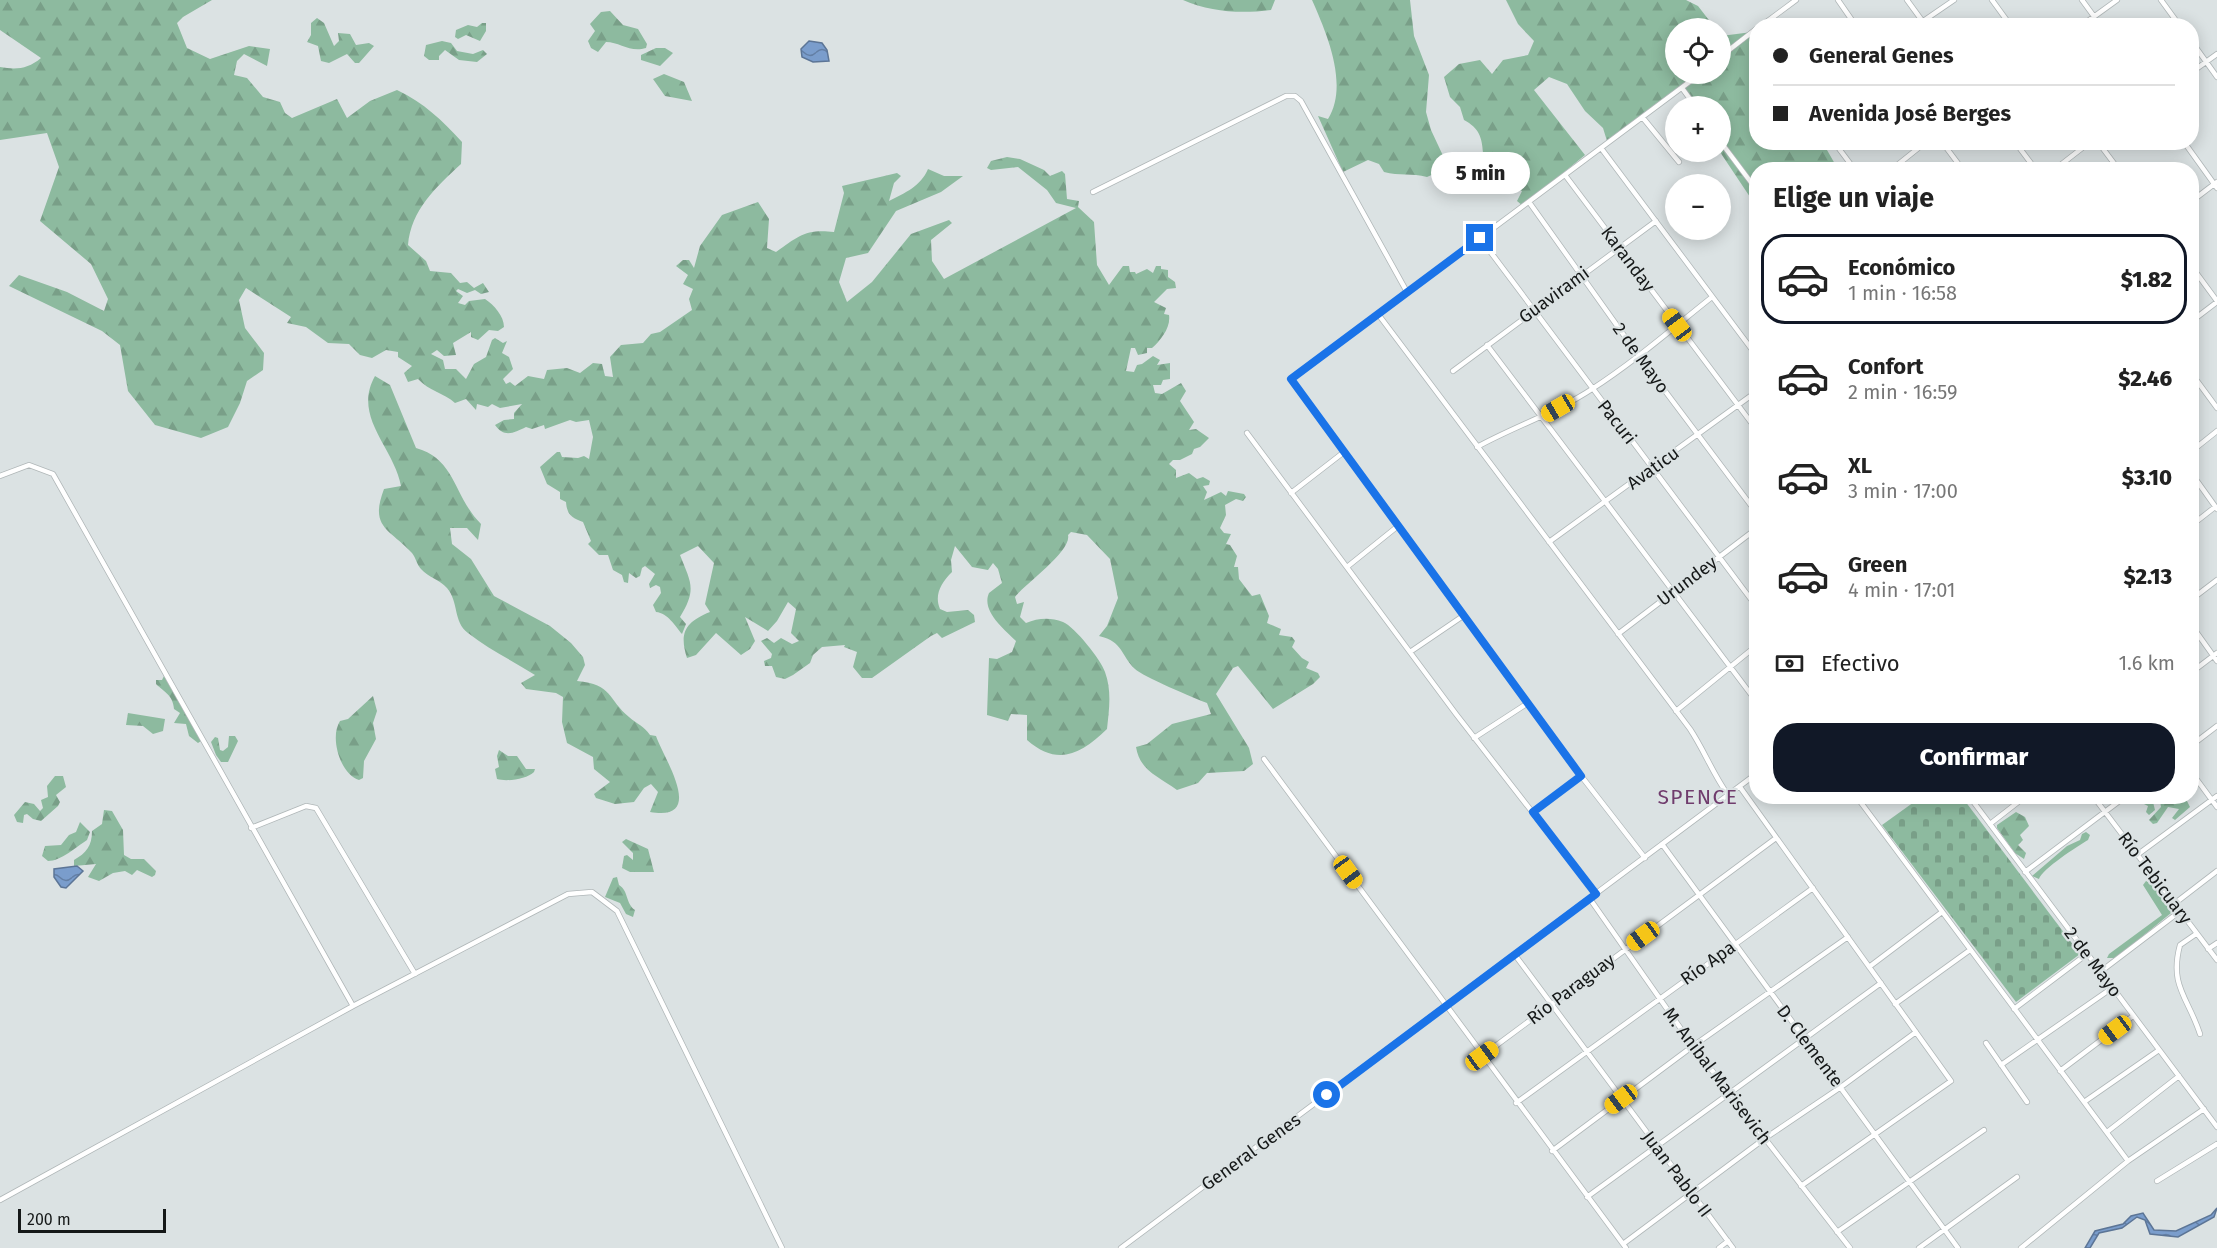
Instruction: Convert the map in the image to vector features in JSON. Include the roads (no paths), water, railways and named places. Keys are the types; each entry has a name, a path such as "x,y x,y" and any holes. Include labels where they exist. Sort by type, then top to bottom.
{"street":[{"path":"1772,18 1796,0"},
{"path":"1838,0 1850,18"},
{"path":"1907,0 1920,18"},
{"path":"1931,18 1954,0"},
{"path":"1992,0 2005,18"},
{"path":"2082,0 2094,16"},
{"path":"2091,18 2117,0"},
{"path":"2161,0 2174,18"},
{"path":"1731,49 1749,35"},
{"path":"2199,52 2217,77"},
{"path":"2199,67 2217,54"},
{"path":"1645,858 1581,776 1291,379 1687,84"},
{"path":"1682,88 1688,96"},
{"path":"1093,192 1286,96 1295,96 1301,101 1407,292"},
{"path":"1643,118 1665,145"},
{"path":"1601,148 1749,346"},
{"path":"1901,162 1916,150"},
{"path":"2064,162 2080,150"},
{"path":"1731,156 1749,180"},
{"path":"2199,162 2216,185 2199,196"},
{"name":"Karanday","path":"1565,175 1749,419"},
{"name":"2 de Mayo","path":"1529,202 1638,355 1749,503"},
{"name":"Guavirami","path":"1453,370 1656,221"},
{"name":"Pacuri","path":"1480,238 1749,597"},
{"path":"2199,277 2217,302 2199,316"},
{"path":"1477,447 1511,428 1542,418 1592,389 1712,297"},
{"path":"1378,314 1676,711 1700,744 1713,774 1728,795"},
{"path":"1487,345 1749,691"},
{"path":"2199,384 2217,408"},
{"name":"Avaticu","path":"1549,542 1749,397"},
{"path":"2199,445 2217,431"},
{"path":"1247,433 1474,738 1596,894"},
{"path":"1291,493 1344,452"},
{"path":"0,476 29,465 52,474 353,1006"},
{"path":"2199,484 2216,508 2199,520"},
{"path":"1347,567 1398,526"},
{"name":"Urundey","path":"1618,634 1749,534"},
{"path":"2199,594 2217,580"},
{"path":"1410,652 1464,616"},
{"path":"2199,635 2215,654 2217,661"},
{"path":"1676,711 1749,652"},
{"path":"2199,667 2215,654"},
{"path":"1474,738 1528,703"},
{"path":"2199,740 2217,726"},
{"path":"1264,759 1624,1246 1764,1138 1841,1088 1916,1032"},
{"path":"1533,812 1581,776"},
{"name":"General Genes","path":"1120,1248 1293,1122 1445,1005 1749,780"},
{"path":"2199,782 2217,807"},
{"path":"1740,787 1749,800"},
{"path":"2137,855 2217,796"},
{"path":"1752,804 1951,1081 1801,1186"},
{"path":"1862,804 2128,1161"},
{"name":"2 de Mayo","path":"1975,804 2217,1127"},
{"path":"1990,824 2016,804"},
{"name":"Río Tebicuary","path":"2099,804 2217,960"},
{"path":"2025,872 2116,804"},
{"path":"251,828 306,806 316,808 415,974"},
{"name":"Río Paraguay","path":"1482,1056 1776,838"},
{"name":"D. Clemente","path":"1662,844 1958,1248"},
{"path":"2174,904 2217,871"},
{"name":"Río Apa","path":"1516,1102 1813,888"},
{"path":"0,1200 353,1006 568,894 592,892 617,911 782,1248"},
{"name":"M. Anibal Marisevich","path":"1590,899 1693,1046 1850,1248"},
{"path":"1869,967 1942,912"},
{"path":"2100,972 2179,912"},
{"path":"2196,934 2180,945 2174,966 2177,986 2191,1008 2200,1034"},
{"path":"1552,1151 1693,1046 1848,937"},
{"path":"2208,949 2217,943"},
{"path":"1896,1004 1970,950"},
{"path":"2014,1009 2086,954"},
{"name":"Juan Pablo II","path":"1515,955 1733,1248"},
{"path":"1587,1197 1881,983"},
{"path":"2001,1065 2112,988"},
{"path":"2060,1071 2133,1016"},
{"path":"1986,1043 2027,1102"},
{"path":"2084,1102 2159,1050"},
{"path":"2107,1132 2179,1076"},
{"path":"2021,1248 2128,1161 2204,1109"},
{"path":"1837,1232 1984,1130"},
{"path":"2157,1181 2217,1144"},
{"path":"1919,1248 2017,1177"},
{"path":"1719,1248 1728,1241"}],"water":[{"path":"809,41 822,43 827,50 829,61 813,62 802,57 801,49"},
{"path":"77,866 83,871 66,888 61,887 54,877 54,869"},
{"path":"2217,1208 2214,1217 2178,1237 2150,1234 2145,1220 2137,1217 2122,1228 2099,1233 2090,1248 2085,1248 2095,1231 2123,1224 2131,1216 2143,1213 2154,1230 2176,1231 2211,1215"}],"district":[{"name":"SPENCE","path":"1698,797"}]}
